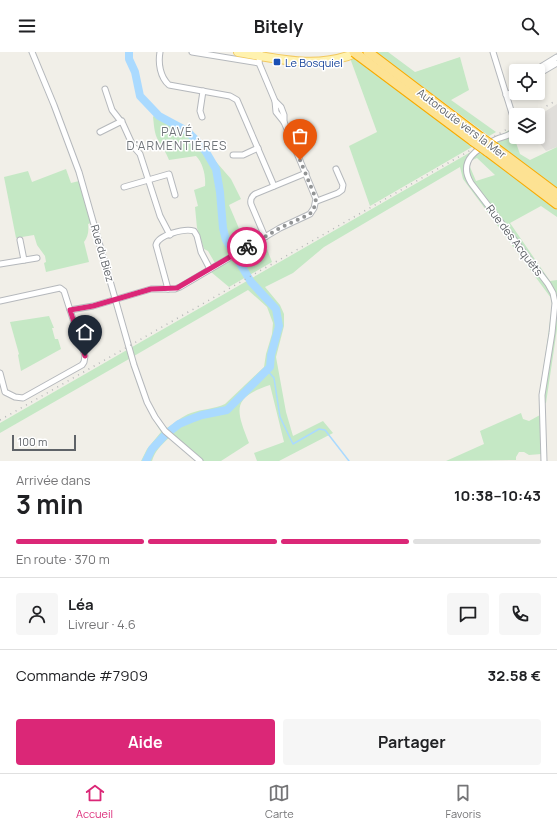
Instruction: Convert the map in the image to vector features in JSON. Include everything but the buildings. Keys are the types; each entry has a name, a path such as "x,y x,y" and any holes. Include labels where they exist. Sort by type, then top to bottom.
{"highway":[{"name":"Autoroute vers la Mer","path":"368,52 476,139"},
{"path":"355,53 490,149 557,204"},
{"name":"Autoroute vers la Mer","path":"490,149 557,194"}],"main road":[{"path":"238,52 260,56 320,59 355,53"}],"street":[{"name":"Rue du Biez","path":"32,52 77,166 140,384 153,414 165,431 200,461"},
{"path":"160,52 160,66 167,84 175,87 236,98 274,186"},
{"path":"70,310 151,289 180,287 280,228 310,214 314,208 316,201 306,172 284,122 284,115 281,107 275,101 260,56 192,52"},
{"name":"Rue des Acquêts","path":"493,52 515,126 514,132 496,140 474,153 468,162 466,170 472,183 548,284 554,295 555,303 553,325 542,398 544,461"},
{"path":"545,64 557,57"},
{"path":"545,71 557,63"},
{"path":"105,89 112,110 122,121 133,146 140,154 160,216 170,235"},
{"path":"202,117 200,111 203,91"},
{"path":"100,132 122,121"},
{"path":"233,155 242,155 258,148"},
{"path":"316,201 338,193 342,190 343,185 336,169"},
{"path":"265,237 251,200 253,195 306,172"},
{"path":"124,187 170,174 175,195"},
{"path":"168,289 156,243 160,239 186,231 194,231 201,252 210,269"},
{"path":"20,240 24,260"},
{"path":"0,264 37,258"},
{"path":"0,301 60,288 64,290 85,356 82,365 23,398 15,397 5,392 0,373"}],"shaded area":[{"path":"557,104 557,147 546,151 540,144 545,144 545,112"}],"green space":[{"path":"376,52 388,52 415,72 460,57 469,90 451,100 496,132 489,136"},
{"path":"353,57 427,111 472,147 370,206 349,146 377,132 350,58"},
{"path":"158,111 191,133 231,179 241,199 229,205 246,245 215,263 208,251 204,249 197,228 195,207 198,206 194,190 205,186 202,166 196,156 169,160 158,140 155,131 153,117"},
{"path":"509,130 509,144 516,144 520,154 530,160 557,147 557,188 493,140"},
{"path":"476,149 557,210 557,217 541,206 510,223 550,281 557,280 557,329 546,403 539,405 552,305 551,298 463,179 460,167 324,247 293,273 265,287 280,305 284,314 284,326 276,357 286,412 293,436 323,421 333,433 279,461 257,461 254,453 284,442 270,385 248,395 243,400 240,406 241,422 249,443 221,461 196,461 169,438 159,448 152,461 141,461 147,449 161,432 142,397 129,359 0,433 0,423","holes":["477,158 495,175 476,181 470,167 470,161","248,290 267,307 273,323 272,334 264,367 225,404 188,414 167,428 150,404 134,356"]},
{"path":"66,169 71,183 79,181 91,223 88,224 88,234 84,242 89,262 46,272 44,263 46,262 45,256 37,245 34,235 16,238 4,177 28,171 32,182"},
{"path":"264,241 272,262 229,287 211,272"},
{"path":"49,316 54,328 52,328 55,339 58,339 61,349 21,371 19,354 10,322"},
{"path":"521,413 523,419 529,421 540,415 541,454 529,455 524,452 519,452 516,460 446,461 484,444 480,431"}],"waterway":[{"path":"129,52 129,59 135,72 140,96 159,116 187,131 206,152 216,169 220,192 223,228 226,240 251,282 276,309 279,326 271,355 270,367 227,410 202,415 179,424 165,435 152,449 146,461"},
{"path":"267,370 274,378 280,417 293,444 319,429 325,430 349,461"}],"railway":[{"path":"543,108 557,100"},
{"path":"0,420 509,128"}],"way so far":[{"path":"247,247 280,228 310,214 313,210 316,199 300,160"}],"place":[{"name":"Le Bosquiel","path":"277,62"}],"district":[{"name":"PAVÉ D'ARMENTIÈRES","path":"177,138"}],"route":[{"path":"85,356 70,310 93,306 151,289 177,288 247,247"}]}
